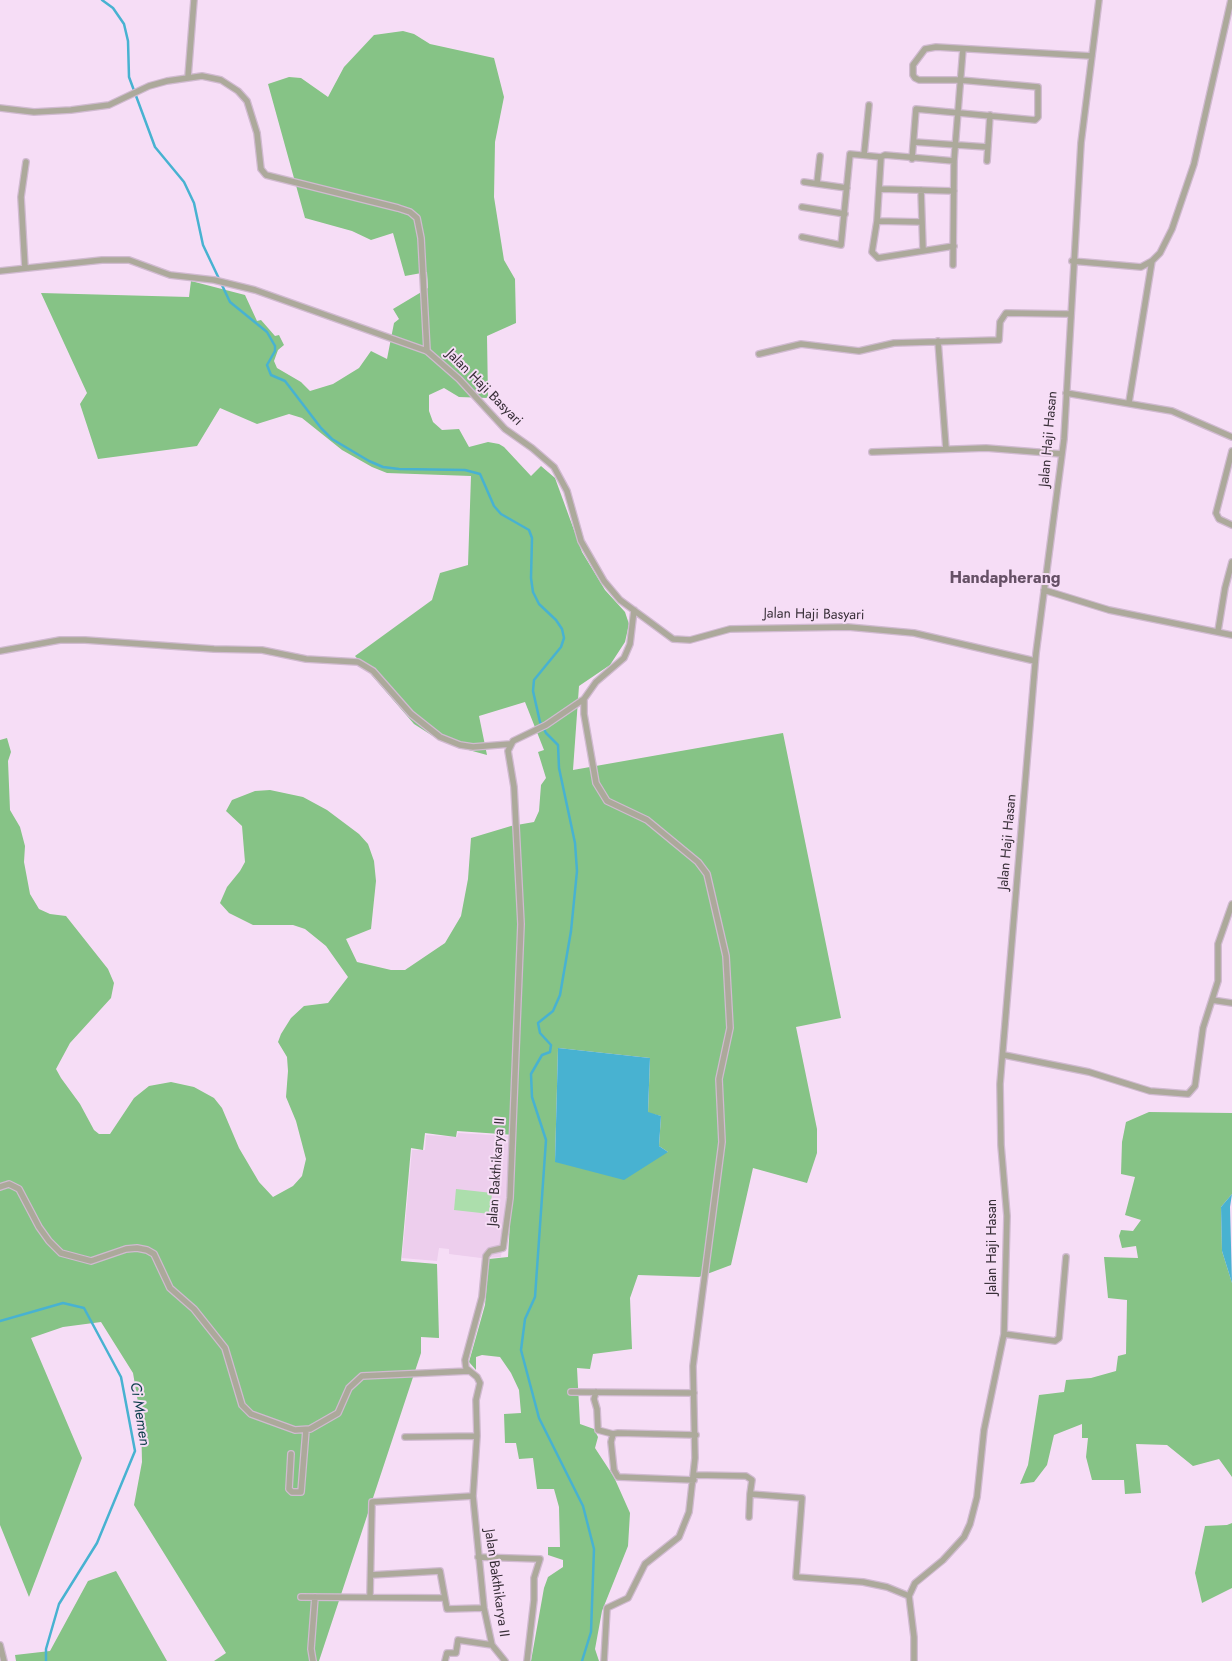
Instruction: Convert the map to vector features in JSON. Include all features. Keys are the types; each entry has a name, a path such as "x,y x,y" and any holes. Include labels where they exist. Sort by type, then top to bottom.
{"street":[{"path":"188,77 194,0"},
{"name":"Jalan Haji Hasan","path":"908,1596 915,1583 943,1560 964,1537 970,1524 977,1497 991,1391 1004,1334 1007,1216 999,1110 1036,661 1062,454 1072,261 1081,142 1099,0"},
{"path":"1072,261 1141,267 1152,262 1160,253 1172,229 1194,164 1232,0"},
{"path":"912,159 916,109 1035,120 1038,117 1038,87 960,80 919,80 913,75 913,65 925,49 936,47 1092,56"},
{"path":"954,265 954,160 962,49"},
{"path":"0,108 34,112 71,110 109,105 158,84 188,77 208,76 221,80 244,97 258,133 261,167 266,175 405,210 416,218 421,238 427,351"},
{"path":"864,156 869,105"},
{"path":"987,161 990,115"},
{"path":"914,142 987,147"},
{"path":"802,237 842,246 850,154 954,160"},
{"path":"818,184 820,156"},
{"path":"881,157 880,190 872,252 878,258 954,246"},
{"path":"25,268 21,197 26,162"},
{"path":"804,182 847,188"},
{"path":"880,190 954,191"},
{"path":"922,190 923,250"},
{"path":"802,207 844,214"},
{"path":"877,221 922,222"},
{"name":"Jalan Haji Basyari","path":"0,271 117,259 140,264 170,275 214,280 255,290 427,351 459,379 505,429 532,448 554,467 563,482 581,541 614,594 678,641 690,640 730,629 848,627 914,632 1036,661"},
{"path":"1129,402 1152,262"},
{"path":"759,354 801,344 859,350 894,342 999,340 1000,322 1006,313 1069,314"},
{"path":"938,341 946,448"},
{"path":"1066,393 1129,402 1172,411 1232,437"},
{"path":"872,452 986,448 1062,454"},
{"path":"1232,451 1216,513 1219,519 1232,525"},
{"path":"1218,632 1232,562"},
{"path":"1044,590 1108,610 1232,634"},
{"path":"0,651 60,640 83,640 214,649 262,650 306,659 358,662 373,671 411,714 440,737 460,745 472,747 510,744 546,725 584,699 596,682 624,658 630,644 634,610"},
{"path":"584,699 584,714 596,783 600,792 608,801 636,814 659,829 704,869 711,883 726,956 730,1028 719,1079 722,1142 693,1366 696,1435 694,1478 689,1512 679,1537 645,1564 628,1598 607,1608 604,1661"},
{"name":"Jalan Bakthikarya II","path":"505,1661 492,1645 484,1608 473,1496 477,1436 476,1400 480,1383 479,1379 465,1366 465,1357 482,1297 486,1256 490,1251 503,1248 510,1198 522,924 514,787 509,768 508,751 510,744"},
{"path":"1004,1055 1089,1072 1150,1091 1188,1094 1194,1086 1203,1028 1218,981 1218,944 1232,904"},
{"path":"1212,1000 1232,1003"},
{"path":"0,1186 8,1184 19,1189 39,1227 61,1253 91,1261 137,1248 154,1254 170,1288 194,1309 225,1348 242,1405 251,1414 296,1430 306,1430 318,1426 338,1413 349,1388 362,1376 469,1371"},
{"path":"1004,1334 1054,1341 1059,1338 1066,1256"},
{"path":"571,1392 694,1393"},
{"path":"596,1392 594,1399 598,1430 612,1434 696,1435"},
{"path":"291,1454 288,1489 292,1492 301,1492 306,1430"},
{"path":"612,1434 614,1470 618,1477 694,1478 746,1476 752,1480 748,1517"},
{"path":"405,1436 477,1436"},
{"path":"750,1494 804,1500 796,1577 863,1582 887,1587 908,1596 914,1661"},
{"path":"370,1596 372,1501 473,1496"},
{"path":"478,1557 540,1559 534,1578 534,1600 527,1661"},
{"path":"371,1575 440,1571 444,1598 448,1610 484,1608"},
{"path":"301,1597 444,1598"},
{"path":"313,1661 311,1649 315,1597"},
{"path":"445,1661 447,1653 456,1653 458,1640 492,1645"},
{"path":"0,1645 4,1661"}],"shaded area":[{"path":"458,1133 510,1136 505,1226 501,1257 481,1258 449,1254 449,1249 439,1248 437,1261 402,1258 412,1150 425,1150 426,1135 457,1137"}],"green space":[{"path":"403,31 414,34 430,44 494,58 504,97 495,142 494,197 504,260 515,279 516,323 487,336 488,398 459,397 444,388 429,395 429,411 433,422 442,430 459,429 469,447 488,442 499,444 531,476 541,466 555,478 582,552 605,590 625,612 629,624 625,642 610,665 579,686 573,770 783,733 841,1018 796,1027 817,1129 817,1153 807,1183 753,1168 731,1265 699,1277 638,1275 630,1298 632,1349 593,1354 590,1369 577,1368 580,1424 594,1429 598,1437 595,1448 614,1477 630,1513 628,1546 602,1611 595,1649 599,1661 531,1661 544,1588 548,1577 563,1567 563,1560 548,1555 548,1547 560,1547 559,1507 554,1489 537,1489 533,1458 519,1459 516,1443 505,1443 504,1414 521,1413 519,1390 511,1373 500,1357 482,1355 476,1357 476,1370 469,1362 485,1305 489,1259 508,1257 515,1135 457,1131 456,1137 425,1133 423,1150 411,1148 401,1261 437,1264 439,1338 421,1337 421,1353 319,1661 214,1661 226,1653 134,1505 142,1462 141,1420 133,1373 101,1322 63,1327 31,1338 82,1458 29,1597 0,1525 0,740 7,738 11,752 8,761 10,810 20,827 25,846 24,862 30,894 39,909 50,914 66,916 108,969 114,983 111,998 70,1043 56,1069 61,1078 80,1104 94,1130 99,1134 110,1134 134,1098 149,1086 171,1082 194,1087 214,1098 222,1108 239,1148 259,1182 273,1197 293,1186 302,1176 306,1159 296,1121 286,1097 287,1057 278,1042 291,1018 304,1006 328,1003 348,977 326,946 305,929 293,925 253,925 229,913 220,903 227,887 245,862 242,826 226,811 232,800 255,791 270,790 303,797 327,810 359,834 368,844 374,861 376,881 371,929 346,939 357,962 391,970 405,970 445,943 461,916 468,879 471,838 511,826 534,822 539,811 541,785 546,778 538,752 544,750 525,702 479,716 487,755 439,740 414,724 355,656 432,600 440,573 468,565 471,476 387,473 342,450 302,418 289,414 257,424 220,408 197,446 98,459 80,404 87,393 41,293 189,297 191,281 245,295 257,321 261,320 275,336 279,335 284,345 278,350 274,361 277,368 301,382 310,391 333,384 359,368 371,351 387,359 394,323 399,319 393,309 428,288 427,272 405,276 393,233 371,240 352,231 305,218 268,84 289,77 301,78 328,97 344,67 374,35","holes":["558,1048 650,1058 648,1113 661,1116 659,1146 668,1152 555,1162"]},
{"path":"1149,1112 1232,1113 1232,1194 1221,1207 1222,1251 1232,1283 1232,1477 1219,1459 1193,1466 1167,1445 1136,1444 1141,1493 1125,1494 1124,1480 1092,1480 1086,1457 1088,1438 1082,1438 1082,1424 1054,1435 1047,1465 1034,1482 1020,1484 1028,1465 1039,1395 1064,1392 1066,1380 1091,1378 1116,1371 1118,1356 1126,1354 1127,1300 1108,1298 1104,1257 1138,1258 1136,1246 1122,1248 1119,1236 1121,1230 1133,1231 1141,1220 1125,1215 1135,1177 1121,1174 1122,1142 1126,1122"},
{"path":"456,1189 492,1193 490,1214 454,1210"},
{"path":"1232,1523 1232,1588 1202,1603 1195,1573 1205,1526"},
{"path":"116,1571 167,1661 16,1661 15,1655 50,1651 88,1581"}],"water":[{"path":"558,1048 650,1058 648,1112 661,1116 659,1146 668,1152 624,1180 555,1162"},
{"path":"1232,1194 1230,1207 1232,1283 1222,1251 1221,1207"}],"waterway":[{"path":"102,0 113,8 124,24 128,41 129,77 155,147 184,182 194,203 203,245 230,302 267,332 275,346 275,351 267,365 271,375 285,381 321,428 332,439 369,461 383,467 399,469 465,470 480,474 494,506 501,514 529,530 532,538 531,578 533,592 539,604 556,620 562,629 564,638 561,647 534,680 533,691 540,722 546,733 558,745 559,768 575,843 577,871 571,931 560,995 553,1011 538,1023 540,1033 551,1045 550,1052 542,1055 531,1074 532,1097 546,1140 535,1297 525,1319 521,1350 539,1418 583,1506 594,1549 591,1632 582,1661"},
{"name":"Ci Memen","path":"0,1321 63,1303 84,1308 121,1377 135,1451 97,1543 59,1604 46,1649 46,1661"}],"district":[{"name":"Handapherang","path":"1005,579"}]}
